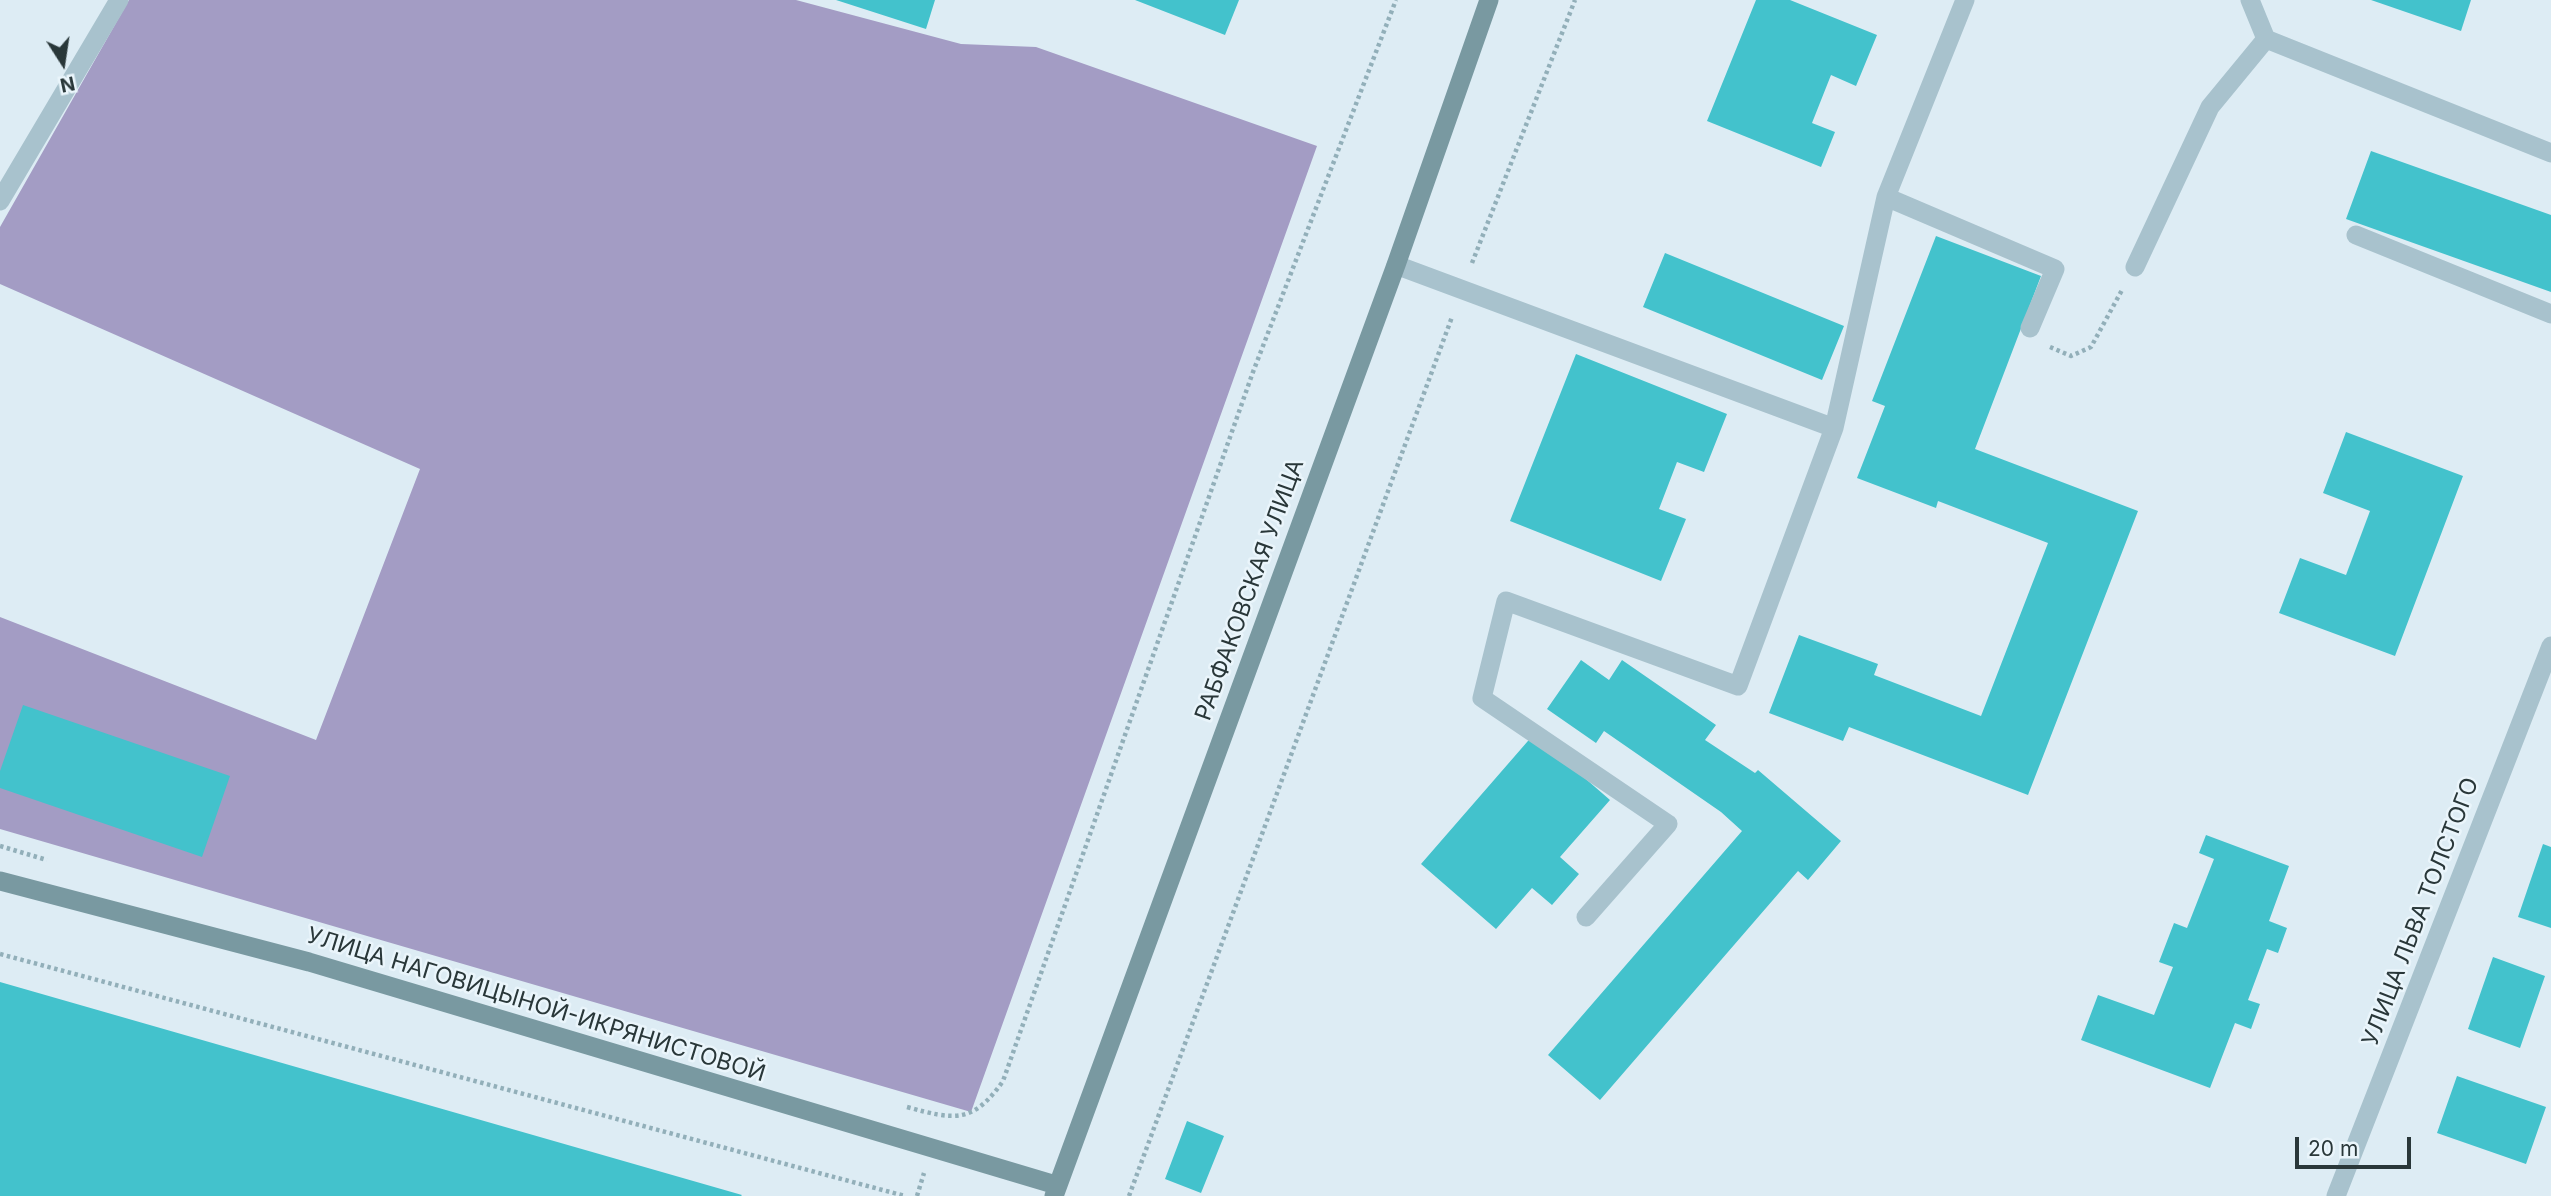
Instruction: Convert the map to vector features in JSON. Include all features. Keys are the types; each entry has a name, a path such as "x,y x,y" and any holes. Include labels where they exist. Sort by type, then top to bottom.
{"main road":[{"name":"РАБФАКОВСКАЯ УЛИЦА","path":"1055,1190 1396,265 1489,0"},
{"name":"УЛИЦА НАГОВИЦЫНОЙ-ИКРЯНИСТОВОЙ","path":"0,881 309,962 1055,1190"}],"street":[{"path":"0,201 119,0"},
{"path":"1586,917 1668,824 1482,698 1506,601 1738,686 1834,428 1886,197 1965,0"},
{"path":"2250,0 2266,39 2549,145"},
{"path":"2135,268 2210,107 2266,39"},
{"path":"1886,197 2055,269 2030,328"},
{"path":"2356,235 2551,314"},
{"path":"1396,265 1834,428"},
{"name":"УЛИЦА ЛЬВА ТОЛСТОГО","path":"2336,1196 2551,646"}],"path":[{"path":"901,1105 962,1117 988,1102 1003,1081 1253,372 1396,0"},
{"path":"1129,1196 1462,289 1575,0"},
{"path":"2030,328 2030,339 2071,356 2091,348 2135,268"},
{"path":"0,846 53,862"},
{"path":"0,954 905,1196"}],"shaded area":[{"path":"129,0 796,0 961,44 1036,47 1317,146 971,1112 0,829 0,617 316,740 420,469 0,284 0,227"}],"building":[{"path":"836,0 935,0 926,29"},
{"path":"1135,0 1239,0 1225,35"},
{"path":"1756,0 1790,0 1877,35 1856,86 1831,75 1812,123 1835,132 1821,167 1707,121"},
{"path":"2371,0 2471,0 2461,31"},
{"path":"2371,151 2551,215 2551,292 2346,219"},
{"path":"1936,236 2041,276 1975,449 2138,511 2028,795 1849,727 1843,741 1769,713 1799,635 1878,664 1874,675 1981,716 2048,543 1938,501 1936,508 1857,478 1885,406 1872,401"},
{"path":"1665,253 1844,326 1822,380 1643,307"},
{"path":"1576,354 1727,414 1704,472 1677,462 1659,509 1686,519 1661,581 1510,521"},
{"path":"2346,432 2463,476 2395,656 2279,613 2300,558 2346,575 2370,511 2323,493"},
{"path":"1581,660 1609,680 1622,660 1716,725 1705,740 1755,773 1758,770 1841,841 1808,880 1798,871 1600,1100 1548,1055 1742,831 1721,812 1604,731 1596,743 1547,709"},
{"path":"23,705 230,776 202,857 0,788 0,771"},
{"path":"1534,734 1610,800 1560,857 1579,874 1552,905 1532,888 1496,929 1421,864"},
{"path":"2206,835 2289,866 2269,921 2287,928 2278,953 2267,949 2248,1000 2260,1004 2251,1029 2235,1023 2210,1088 2081,1040 2098,995 2154,1015 2173,967 2159,962 2174,923 2187,928 2214,859 2199,853"},
{"path":"2543,844 2551,847 2551,928 2518,917"},
{"path":"2493,957 2545,976 2520,1048 2468,1029"},
{"path":"0,982 742,1195 0,1196"},
{"path":"2457,1076 2546,1107 2526,1164 2437,1133"},
{"path":"1187,1121 1224,1136 1201,1193 1165,1179"}]}
